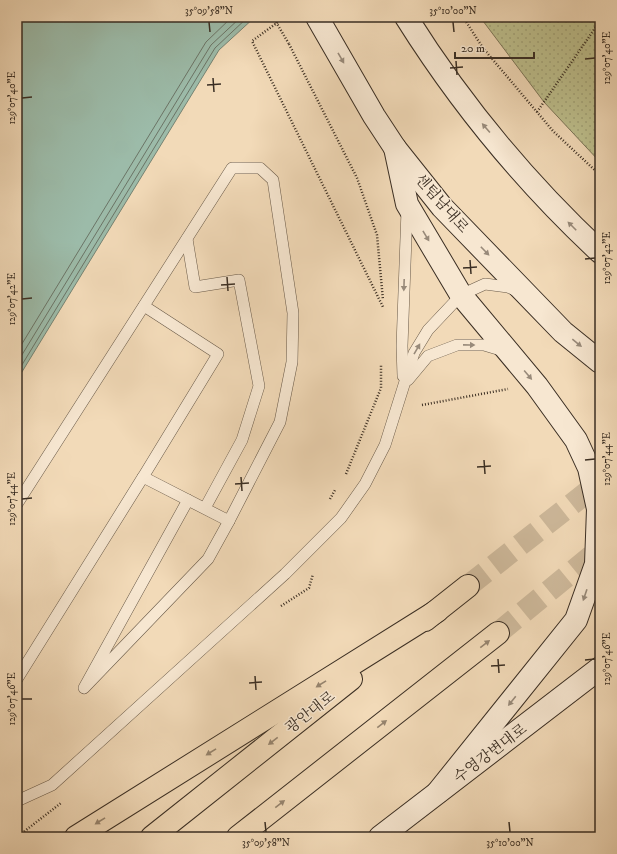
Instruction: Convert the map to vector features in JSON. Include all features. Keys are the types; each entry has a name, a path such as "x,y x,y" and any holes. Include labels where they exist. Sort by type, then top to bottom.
{"highway":[{"name":"광안대로","path":"152,837 468,586"},
{"path":"76,837 437,611"},
{"path":"238,837 498,633"}],"main road":[{"path":"406,17 426,49 470,110 570,224 600,252"},
{"name":"센텀남대로","path":"319,21 374,116 396,148 442,207 563,332 600,362"},
{"path":"396,148 407,204 461,295 537,386 576,440 589,468 598,510 596,564 576,620 438,792"},
{"name":"수영강변대로","path":"380,837 600,668"}],"lane":[{"path":"17,504 232,168 260,168 273,180 293,313 292,362 280,422 208,559 84,688 188,500"},
{"path":"403,385 402,346 407,204"},
{"path":"187,239 195,287 239,280 259,386 242,440 205,508"},
{"path":"17,801 52,785 285,574 341,518 365,484 386,445 403,385 414,353 428,330 461,295 485,284 508,287 530,298"},
{"path":"17,679 218,354 144,306"},
{"path":"403,385 428,356 457,345 484,345 510,353"},
{"path":"143,477 229,521"}],"path":[{"path":"273,17 289,44 357,178 377,235 383,306"},
{"path":"463,17 483,48 553,131 600,175"},
{"path":"537,112 600,21"},
{"path":"422,405 508,389 512,395"}],"green space":[{"path":"480,17 600,17 600,162 544,102"}],"water":[{"path":"17,17 255,17 219,50 17,380"}],"tunnel":[{"path":"468,586 600,482"},
{"path":"498,633 600,549"}]}
